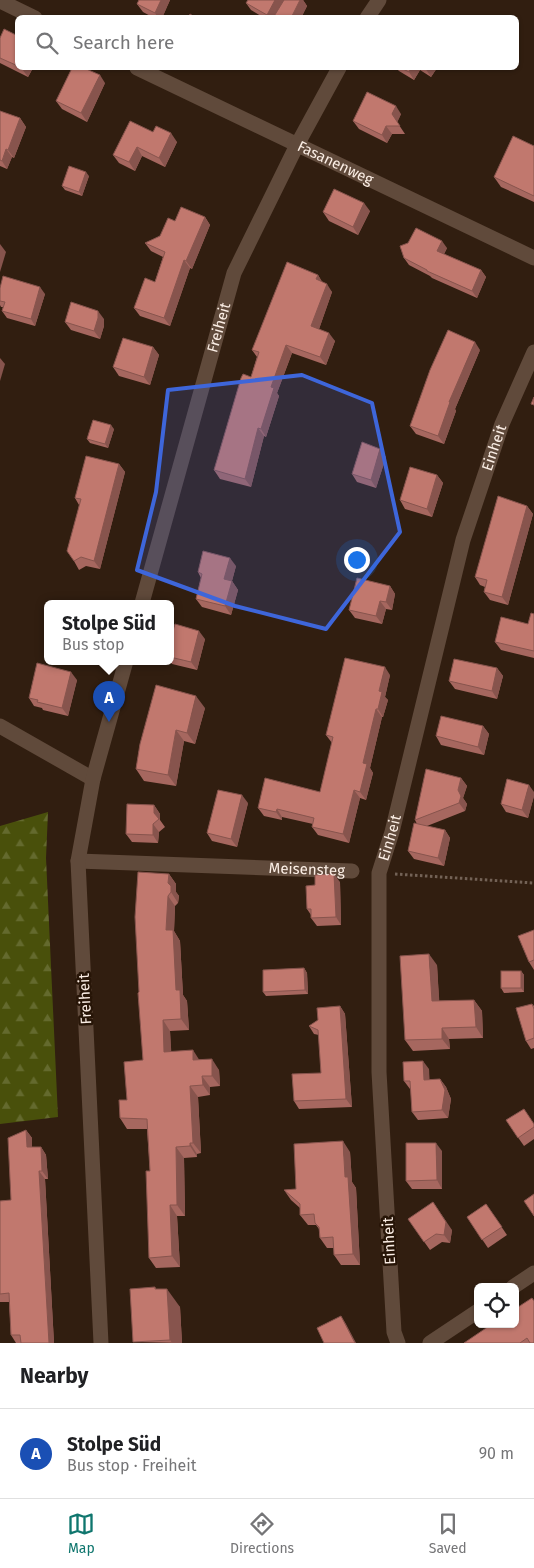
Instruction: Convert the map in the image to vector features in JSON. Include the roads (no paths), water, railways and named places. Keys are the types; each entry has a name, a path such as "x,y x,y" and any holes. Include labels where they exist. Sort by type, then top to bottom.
{"street":[{"path":"369,15 379,0"},
{"path":"0,1 29,15"},
{"name":"Fasanenweg","path":"141,70 534,258"},
{"name":"Freiheit","path":"143,600 234,273 297,145 338,70"},
{"name":"Einheit","path":"398,1343 394,1332 379,1072 379,873 392,832 463,540 502,424 534,352"},
{"name":"Freiheit","path":"101,1343 78,861 93,780 125,665"},
{"path":"0,726 93,780"},
{"name":"Meisensteg","path":"78,861 352,871"},
{"path":"519,1283 534,1273"},
{"path":"430,1343 474,1314"}],"place":[{"name":"Stolpe Süd","path":"109,722"}]}
